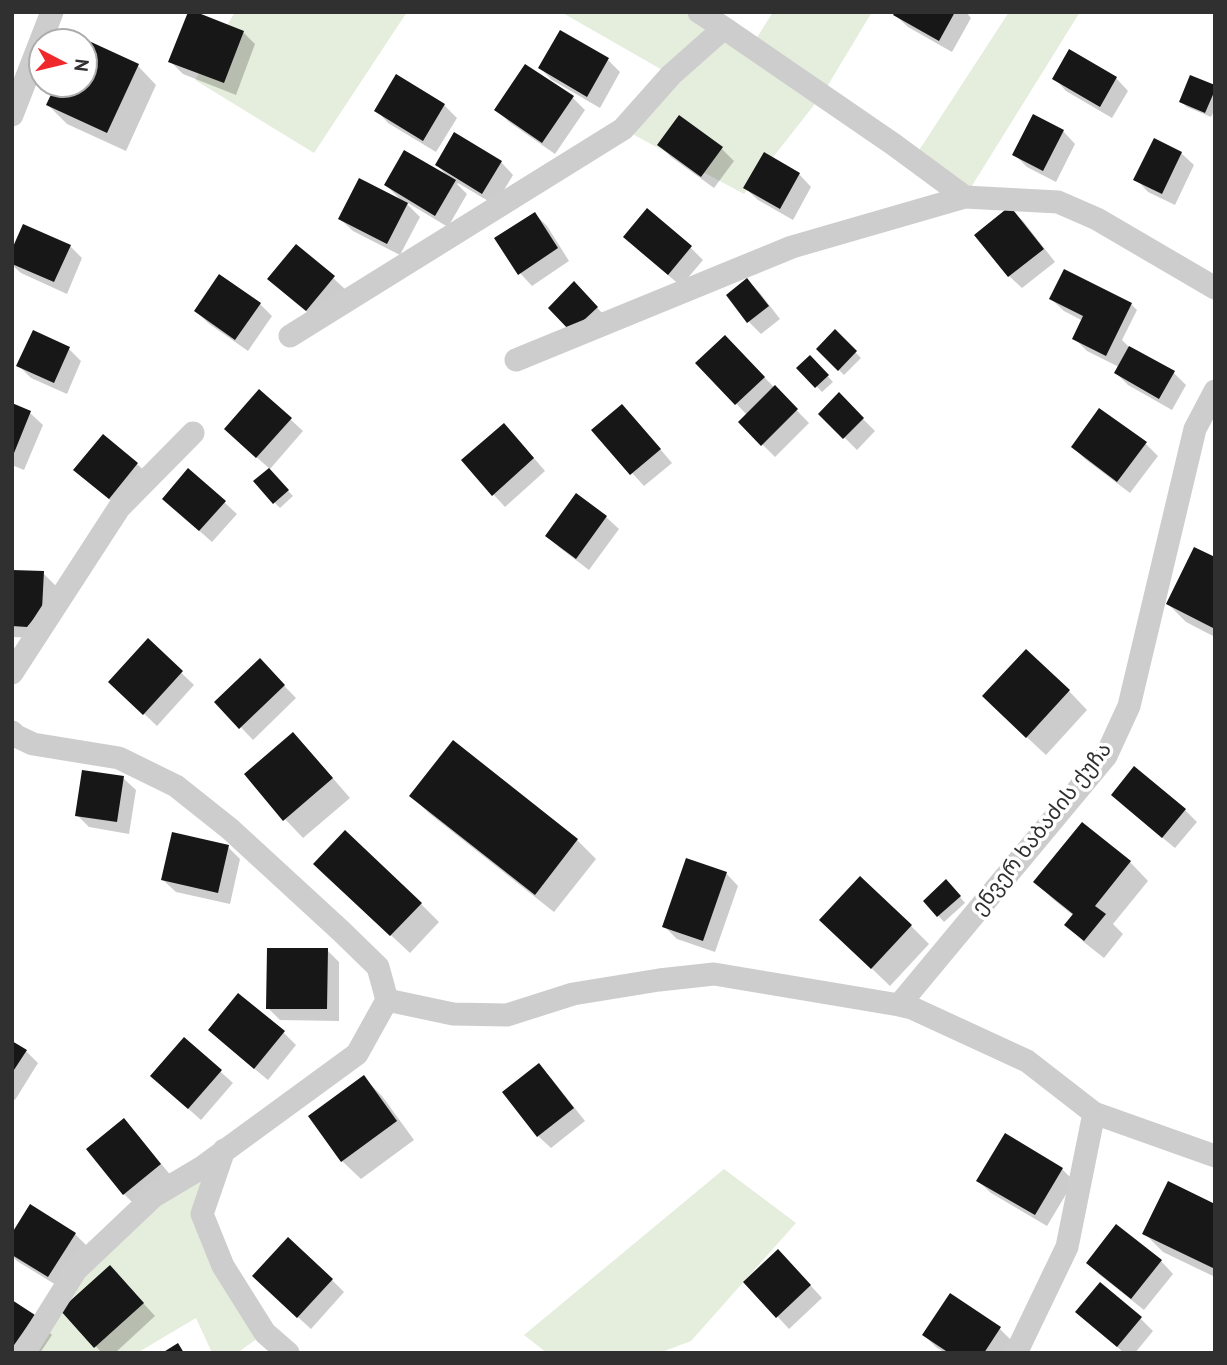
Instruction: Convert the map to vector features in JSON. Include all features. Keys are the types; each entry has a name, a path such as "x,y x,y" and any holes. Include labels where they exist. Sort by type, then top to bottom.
{"street":[{"path":"12,115 52,12"},
{"path":"699,12 893,144 965,197"},
{"path":"290,336 623,129 671,75 724,28"},
{"path":"516,360 792,247 965,197 1058,202 1097,219 1215,288"},
{"name":"ენვერ ხაბაძის ქუჩა","path":"899,1005 1106,755 1129,706 1195,429 1215,391"},
{"path":"12,673 119,508 193,433"},
{"path":"12,732 33,744 119,758 176,786 230,829 378,967 387,1000 357,1054 201,1168 154,1196 76,1270 24,1353"},
{"path":"387,1000 453,1014 507,1015 573,994 713,974 899,1005 912,1008 1027,1061 1094,1113 1215,1156"},
{"path":"1016,1353 1067,1247 1094,1113"},
{"path":"224,1150 202,1214 223,1266 265,1333 288,1353"}],"green space":[{"path":"235,12 407,12 314,153 195,80"},
{"path":"561,12 699,12 751,47 773,12 872,12 822,95 744,194 623,129 671,75"},
{"path":"1009,12 1080,12 965,197 914,158"},
{"path":"224,1150 202,1214 265,1333 237,1353 212,1353 196,1318 137,1353 24,1353 76,1270"},
{"path":"724,1169 796,1223 691,1341 659,1353 547,1353 524,1335"}],"building":[{"path":"188,12 196,12 244,31 224,83 168,62"},
{"path":"895,12 955,12 939,41 893,15"},
{"path":"560,30 609,58 587,97 538,68"},
{"path":"98,45 139,64 107,133 46,105 49,98 98,98"},
{"path":"1069,49 1117,77 1100,107 1052,79"},
{"path":"525,64 574,96 542,143 494,110"},
{"path":"396,74 445,104 423,141 374,111"},
{"path":"1190,75 1215,85 1205,113 1179,102"},
{"path":"1033,114 1064,130 1043,171 1012,155"},
{"path":"679,115 723,147 701,177 657,145"},
{"path":"454,132 502,161 482,194 435,165"},
{"path":"1154,138 1182,152 1162,194 1133,180"},
{"path":"404,150 456,180 435,216 384,185"},
{"path":"764,152 800,173 780,209 743,188"},
{"path":"359,178 408,203 387,244 338,219"},
{"path":"1010,206 1044,249 1008,277 974,235"},
{"path":"647,208 692,246 668,275 623,237"},
{"path":"535,212 558,248 518,275 494,238"},
{"path":"23,224 71,245 54,282 12,264 12,249"},
{"path":"296,244 335,276 306,311 267,279"},
{"path":"1064,269 1132,303 1106,356 1072,339 1083,316 1049,299"},
{"path":"219,274 261,303 235,340 194,311"},
{"path":"747,278 769,306 747,323 726,295"},
{"path":"574,281 598,307 571,332 548,308"},
{"path":"835,329 857,351 838,371 816,349"},
{"path":"33,330 70,347 54,383 16,366"},
{"path":"725,335 765,377 735,405 695,363"},
{"path":"1129,346 1175,371 1159,399 1114,373"},
{"path":"810,355 829,375 815,388 796,368"},
{"path":"775,385 798,409 761,446 738,422"},
{"path":"259,389 292,418 256,458 224,429"},
{"path":"839,392 864,418 843,439 818,414"},
{"path":"12,403 31,411 12,458"},
{"path":"622,404 661,449 630,475 591,430"},
{"path":"1099,408 1147,442 1117,482 1071,447"},
{"path":"504,423 534,458 492,496 461,460"},
{"path":"103,434 138,463 109,499 73,470"},
{"path":"188,468 226,501 199,531 162,499"},
{"path":"269,468 289,490 273,504 253,481"},
{"path":"576,493 607,516 576,559 545,536"},
{"path":"1194,547 1215,557 1215,629 1166,604"},
{"path":"12,570 44,571 42,609 27,627 12,626"},
{"path":"148,638 183,671 143,715 108,682"},
{"path":"1026,649 1070,690 1026,738 982,696"},
{"path":"260,658 285,685 239,729 214,702"},
{"path":"293,732 333,778 283,821 244,774"},
{"path":"453,740 578,839 535,895 409,796"},
{"path":"1134,766 1186,809 1162,838 1111,795"},
{"path":"82,770 124,776 117,822 75,816"},
{"path":"1082,822 1131,861 1095,906 1106,914 1084,941 1064,925 1073,914 1033,882"},
{"path":"345,830 422,903 390,936 313,864"},
{"path":"172,832 229,845 218,893 161,880"},
{"path":"686,858 727,872 703,941 662,927"},
{"path":"860,876 912,925 871,969 819,920"},
{"path":"946,879 961,896 937,917 923,901"},
{"path":"267,948 328,948 327,1009 266,1009"},
{"path":"238,993 285,1031 254,1069 208,1030"},
{"path":"184,1037 222,1070 188,1109 150,1076"},
{"path":"12,1041 27,1050 12,1073"},
{"path":"539,1063 574,1108 537,1137 502,1092"},
{"path":"364,1075 397,1121 341,1162 308,1116"},
{"path":"124,1118 161,1164 123,1195 86,1149"},
{"path":"1005,1133 1063,1168 1035,1215 976,1181"},
{"path":"1168,1181 1215,1204 1215,1269 1142,1234"},
{"path":"30,1204 76,1233 48,1277 12,1255 12,1233"},
{"path":"1116,1224 1162,1260 1131,1299 1086,1263"},
{"path":"288,1237 333,1279 297,1318 252,1276"},
{"path":"778,1249 811,1285 776,1318 743,1282"},
{"path":"110,1265 144,1303 94,1348 60,1310"},
{"path":"1100,1282 1142,1317 1117,1347 1075,1312"},
{"path":"950,1293 1001,1327 984,1353 949,1353 922,1335"},
{"path":"12,1300 35,1315 12,1348"},
{"path":"178,1343 184,1353 162,1353"}]}
